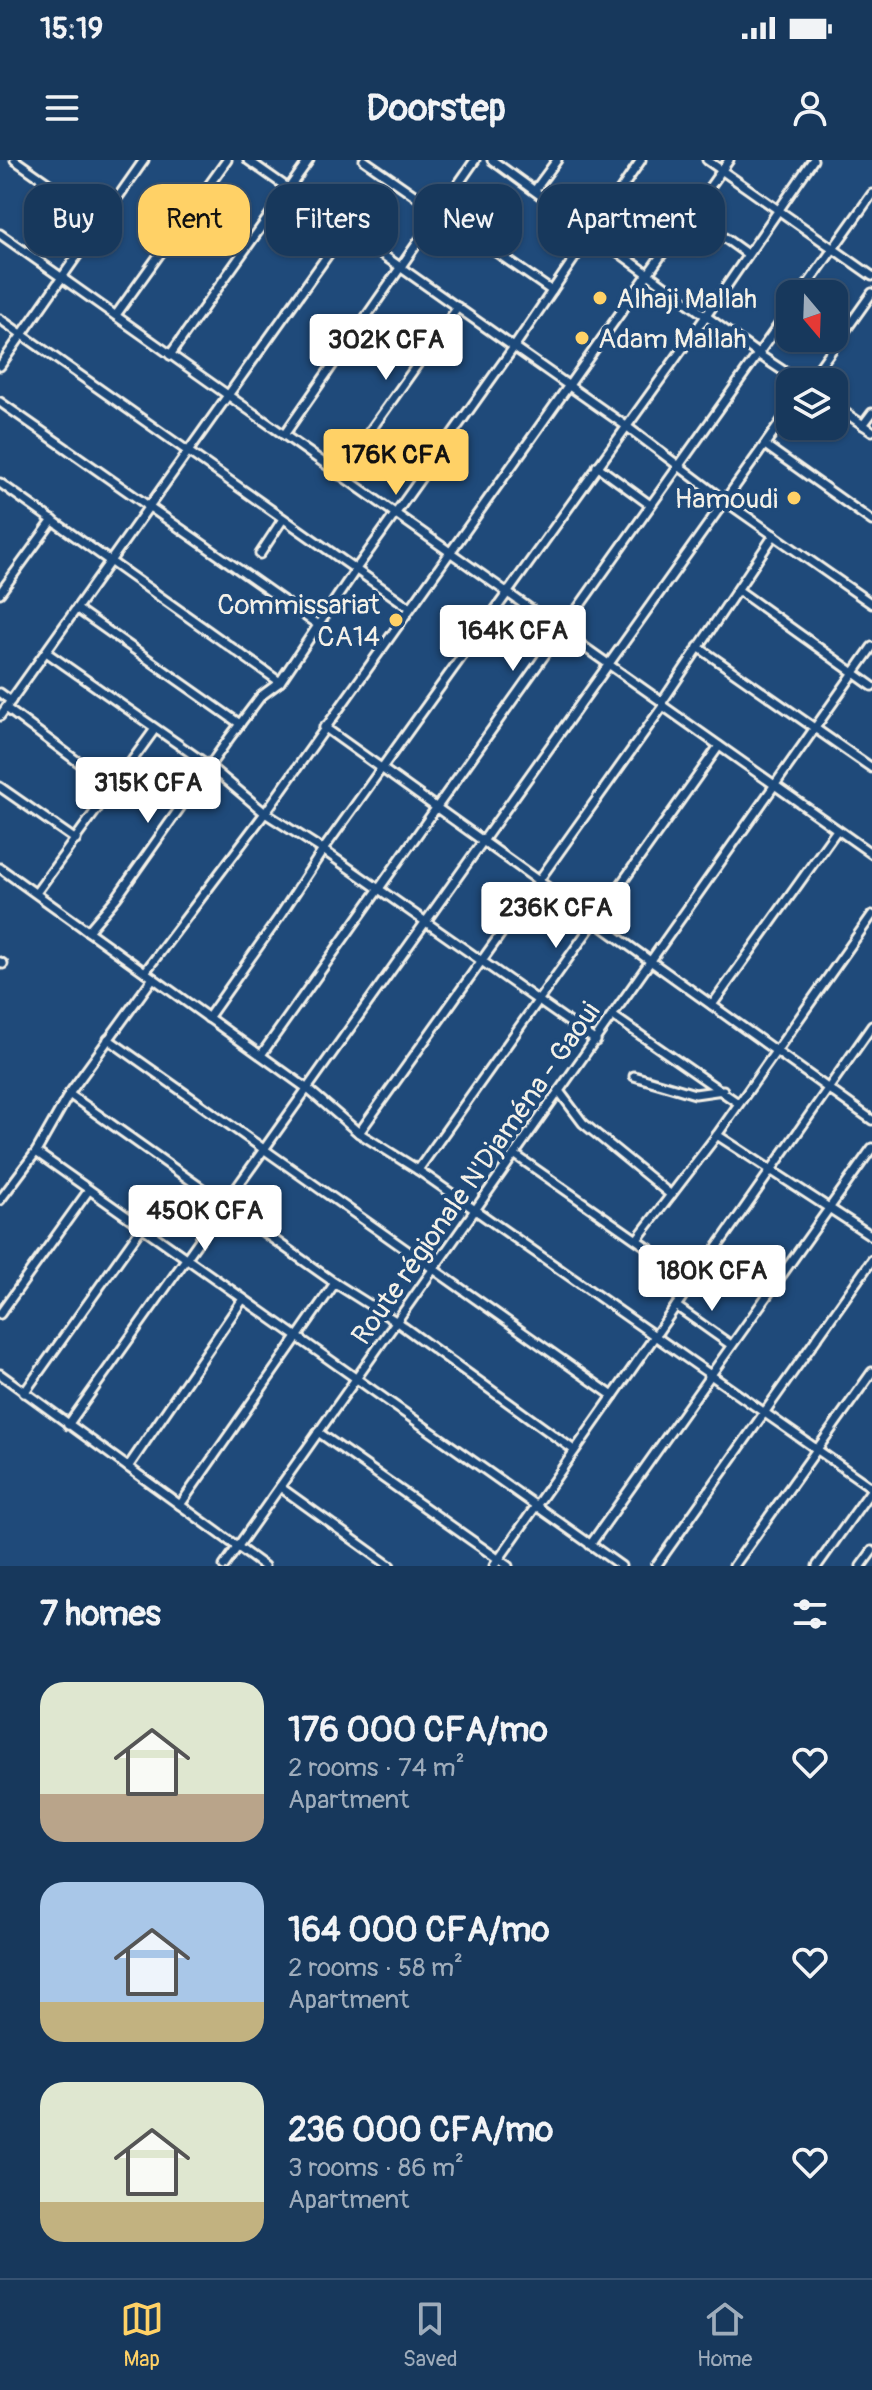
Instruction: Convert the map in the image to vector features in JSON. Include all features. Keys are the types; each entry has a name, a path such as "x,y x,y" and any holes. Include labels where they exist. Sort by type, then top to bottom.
{"street":[{"path":"15,160 49,184"},
{"path":"122,192 144,160"},
{"path":"116,315 227,160"},
{"path":"248,160 281,184"},
{"path":"292,184 309,160"},
{"path":"364,160 414,194"},
{"path":"458,184 475,160"},
{"path":"492,160 538,192"},
{"path":"535,190 557,160"},
{"path":"624,184 641,160"},
{"path":"707,160 872,276"},
{"path":"712,184 729,160"},
{"path":"208,1018 323,850 508,595 813,160"},
{"path":"811,280 872,194"},
{"path":"170,355 266,220"},
{"path":"0,234 872,854"},
{"path":"725,238 747,254"},
{"path":"284,435 414,248"},
{"path":"0,366 78,256"},
{"path":"0,716 327,256"},
{"path":"386,256 872,604"},
{"path":"502,256 552,291"},
{"path":"88,931 117,897 208,765 261,696 280,682 575,256"},
{"path":"624,256 779,368"},
{"path":"145,972 265,813 659,256"},
{"path":"819,368 872,293"},
{"path":"339,475 458,307"},
{"path":"0,319 409,607"},
{"path":"261,1055 776,329"},
{"path":"0,402 318,625"},
{"path":"863,425 872,413"},
{"path":"848,415 872,431"},
{"path":"68,1425 776,429"},
{"path":"765,445 869,519 872,509"},
{"path":"597,466 649,504"},
{"path":"0,483 280,682"},
{"path":"260,554 283,519"},
{"path":"0,593 53,520"},
{"path":"359,1133 663,704 774,535"},
{"path":"738,590 872,686"},
{"path":"77,609 240,724"},
{"path":"698,647 872,768"},
{"name":"Route régionale N'Djaména - Gaoui","path":"224,1566 872,647"},
{"path":"46,652 208,765 265,813 323,850 596,1041"},
{"path":"0,693 11,701"},
{"path":"6,708 113,788"},
{"path":"324,727 872,1120"},
{"path":"36,893 155,729"},
{"path":"418,1170 719,746"},
{"path":"0,787 76,840"},
{"path":"712,1005 837,830"},
{"path":"0,868 309,1090 359,1133 418,1170 872,1489 817,1566"},
{"path":"638,1238 717,1135 872,915"},
{"path":"0,1200 36,1152 69,1094 153,978"},
{"path":"613,1016 738,1103"},
{"path":"496,1563 872,1026"},
{"path":"108,1039 613,1396"},
{"path":"634,1076 695,1094 723,1090"},
{"path":"559,1091 583,1123 671,1195"},
{"path":"69,1094 335,1283 397,1322 574,1450"},
{"path":"717,1135 872,1236"},
{"path":"590,1545 872,1148"},
{"path":"36,1152 621,1566"},
{"path":"514,1154 694,1280"},
{"path":"0,1314 89,1190"},
{"path":"24,1393 142,1227"},
{"path":"656,1566 872,1260"},
{"path":"180,1505 335,1283"},
{"path":"128,1467 243,1299"},
{"path":"676,1306 731,1345"},
{"path":"734,1566 872,1372"},
{"path":"0,1374 264,1566"},
{"path":"318,1432 496,1563 508,1566"},
{"path":"280,1487 390,1566"},
{"path":"862,1566 872,1551"}],"place":[{"name":"Alhaji Mallah","path":"600,298"},
{"name":"Adam Mallah","path":"582,338"},
{"name":"Hamoudi","path":"794,498"},
{"name":"Commissariat CA14","path":"396,620"}]}
